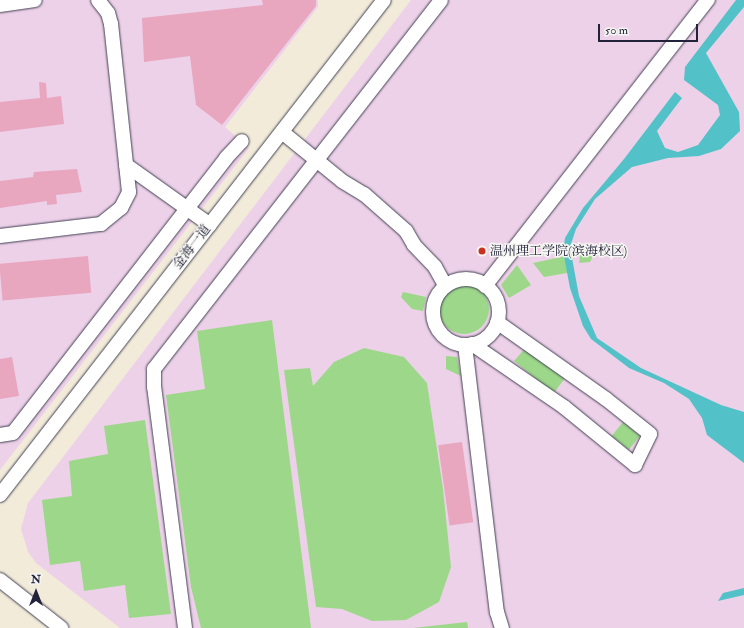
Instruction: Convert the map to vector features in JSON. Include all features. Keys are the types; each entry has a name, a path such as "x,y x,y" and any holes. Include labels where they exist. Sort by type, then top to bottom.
{"street":[{"path":"0,5 34,0"},
{"path":"0,236 101,224 121,208 129,192 111,24 108,13 98,0"},
{"name":"金海一道","path":"0,495 384,0"},
{"path":"185,628 154,387 154,369 441,0"},
{"path":"486,286 708,0"},
{"path":"282,132 315,161 342,181 352,185 406,231 414,245 435,267 445,285"},
{"path":"0,435 13,433 188,210 226,158 242,141"},
{"path":"126,165 210,225"},
{"path":"468,344 486,337 500,316 498,303 492,290 470,279 445,285 435,297 432,309 435,325 443,336 468,344 564,407 635,465 650,434 606,399 497,322"},
{"path":"468,344 497,612 502,628"},
{"path":"0,580 61,628"}],"shaded area":[{"path":"0,0 318,0 318,7 225,127 249,148 0,470"},
{"name":"温州理工学院(滨海校区)","path":"411,0 744,0 744,628 120,628 36,563 28,552 21,529 28,503"}],"green space":[{"path":"598,247 590,262 579,263 581,251"},
{"path":"575,254 567,273 544,277 533,263"},
{"path":"517,265 531,285 509,298 501,285"},
{"path":"464,284 473,286 482,291 487,300 489,309 487,318 482,327 473,332 464,334 455,332 446,327 441,318 439,309 441,300 446,291 455,286"},
{"path":"403,292 426,297 423,311 412,309 401,297"},
{"path":"272,320 311,628 201,628 191,587 166,395 205,389 197,331"},
{"path":"528,345 565,378 554,393 514,361"},
{"path":"364,348 404,357 427,383 443,489 451,567 439,602 406,620 372,621 342,609 316,607 284,370 310,368 313,386 334,362"},
{"path":"446,356 457,357 461,376 446,369"},
{"path":"145,420 171,614 129,618 125,585 84,591 80,561 50,565 42,500 72,496 69,461 108,454 104,426"},
{"path":"623,422 640,436 629,450 612,436"},
{"path":"467,622 468,628 413,628"}],"water":[{"path":"736,0 744,0 744,7 706,53 739,112 740,131 721,149 699,156 668,158 632,167 595,199 576,229 570,247 579,296 597,338 641,368 721,405 744,412 744,463 707,435 702,418 689,399 664,383 629,368 591,339 583,326 570,288 563,251 565,238 583,208 624,159 675,92 682,98 657,131 665,148 678,152 698,145 720,115 718,105 684,80 685,67"},
{"path":"744,588 744,595 718,601 723,593"}],"building":[{"path":"262,0 316,0 316,6 222,125 196,105 190,56 144,62 142,18 263,5"},
{"path":"39,82 46,83 47,98 61,96 64,124 0,132 0,102 40,98"},
{"path":"77,169 82,192 56,195 57,204 47,205 47,201 0,208 0,181 33,177 34,172"},
{"path":"88,256 91,293 3,301 0,264"},
{"path":"12,357 19,396 0,399 0,359"},
{"path":"462,442 473,522 450,526 438,445"}],"place":[{"name":"温州理工学院(滨海校区)","path":"482,251"}]}
